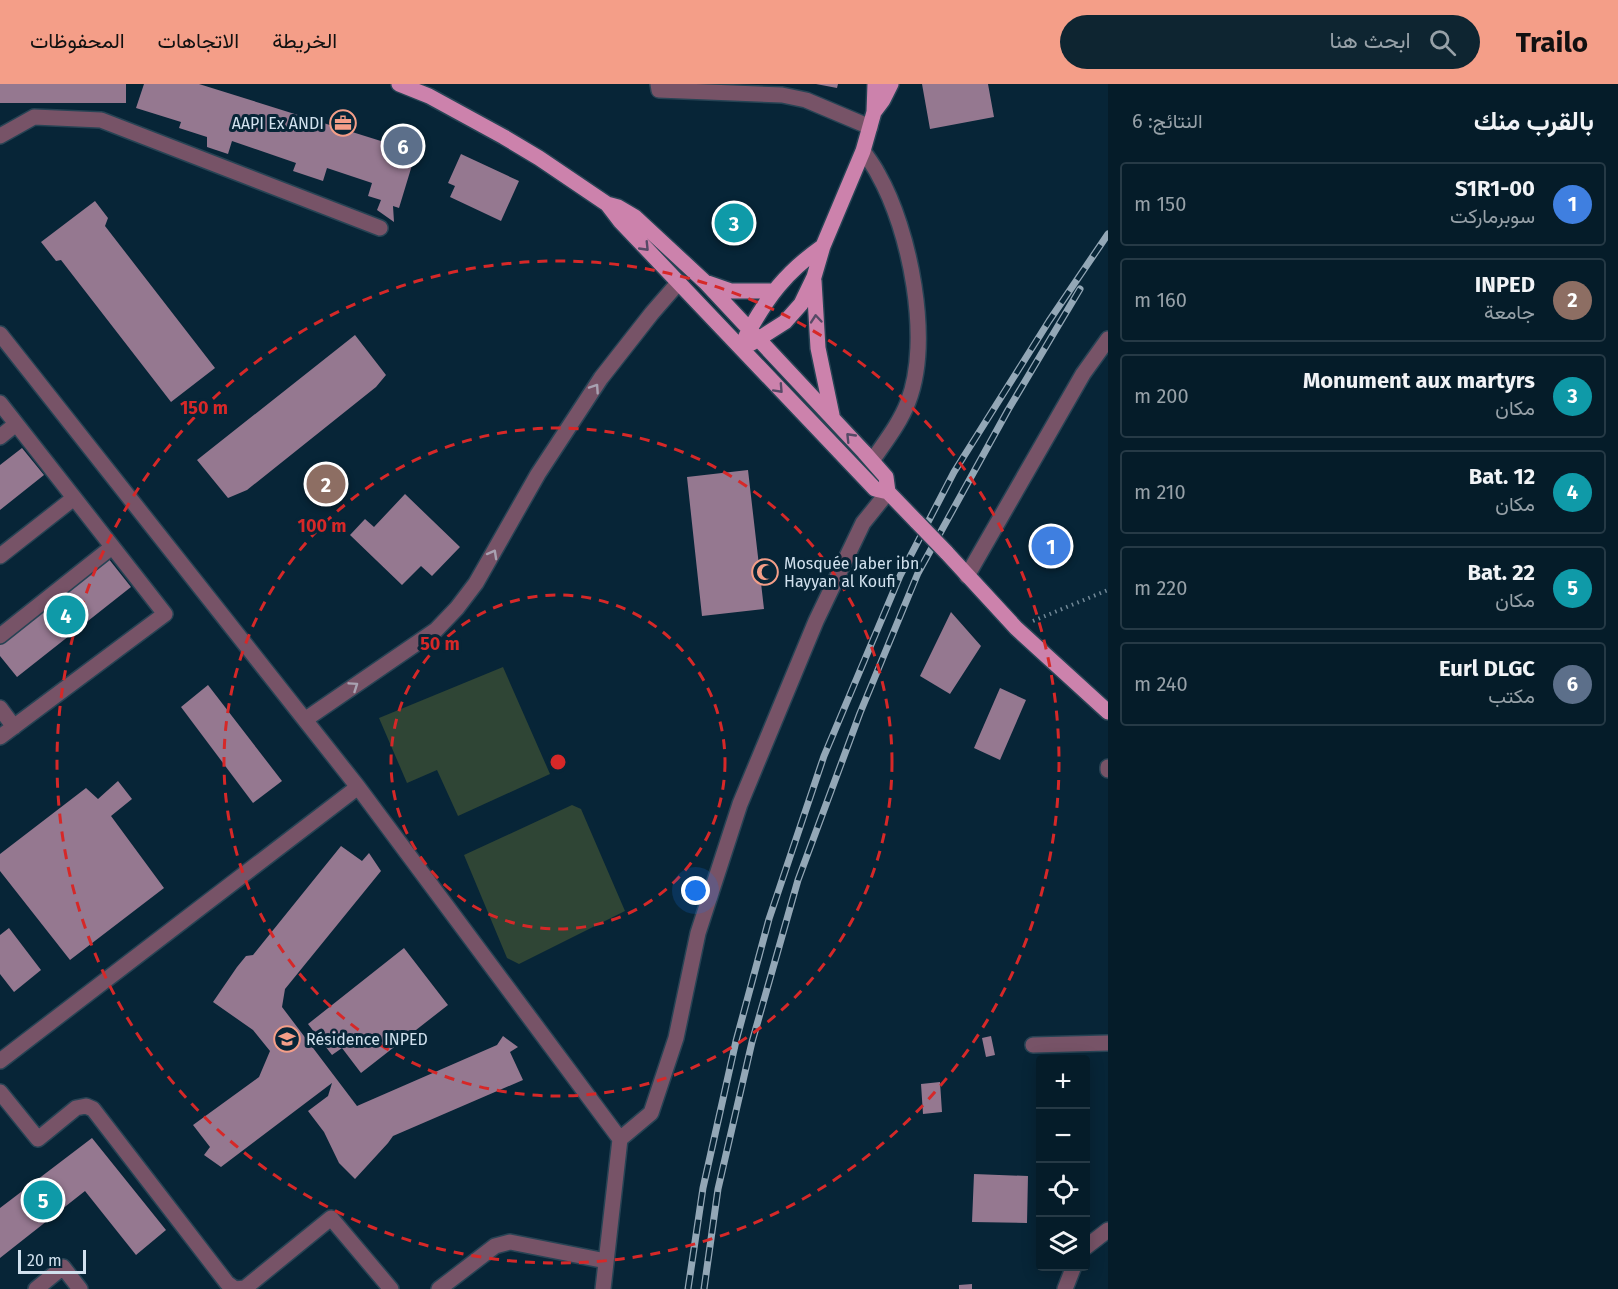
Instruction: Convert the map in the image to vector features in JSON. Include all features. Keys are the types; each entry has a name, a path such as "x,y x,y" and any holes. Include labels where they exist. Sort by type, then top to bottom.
{"main road":[{"path":"399,84 429,96 513,142 607,204 626,211 643,223 705,282 833,418 886,477 888,492"},
{"path":"754,334 785,322 796,312 814,277 823,246 863,150 872,119 875,84"},
{"path":"872,119 891,84"},
{"path":"607,204 620,221 875,489 888,492 1016,628 1108,712"},
{"path":"741,349 754,334 772,291 808,256 823,246"},
{"path":"814,277 818,348 833,418"},
{"path":"705,282 732,291 772,291"}],"street":[{"path":"658,84 659,90 782,95 872,119"},
{"path":"0,136 34,117 100,120 380,228"},
{"path":"863,150 878,173 898,222 906,248 918,315 916,376 908,403 872,461"},
{"path":"306,719 436,630 458,608 476,583 538,474 601,378 679,282"},
{"path":"0,334 306,719 620,1139 603,1289"},
{"path":"967,576 1083,374 1108,339"},
{"path":"0,403 165,614 0,737"},
{"path":"0,437 16,424"},
{"path":"620,1139 651,1113 676,1038 698,933 740,804 816,621 863,523 888,492"},
{"path":"0,556 74,498"},
{"path":"0,636 112,547"},
{"path":"0,708 14,727"},
{"path":"0,1061 358,787"},
{"path":"1033,1045 1108,1043"},
{"path":"0,1092 38,1139 76,1108 86,1106 93,1109 227,1283 235,1289 245,1288 331,1218 391,1289"},
{"path":"1090,1244 1108,1230"},
{"path":"440,1289 495,1246 510,1242 606,1261"},
{"path":"36,1289 63,1267 80,1289"},
{"path":"1065,1289 1072,1271"}],"path":[{"path":"1016,628 1108,590"}],"green space":[{"path":"503,667 550,774 458,816 437,770 407,783 379,718"},
{"path":"572,805 581,809 625,911 519,964 507,958 464,855"}],"building":[{"path":"0,84 126,84 126,103 0,103"},
{"path":"144,84 199,84 416,152 399,208 393,206 394,222 377,210 381,200 368,196 372,183 327,168 323,181 293,171 296,163 232,141 228,154 207,147 207,137 179,128 181,122 136,108"},
{"path":"816,84 838,84 837,88"},
{"path":"922,84 988,84 994,117 930,129"},
{"path":"461,154 519,181 501,221 450,197 455,186 448,183"},
{"path":"95,201 108,218 105,226 215,368 171,402 61,260 56,261 41,242"},
{"path":"355,335 386,375 376,387 247,490 228,498 197,460"},
{"path":"22,448 44,475 0,510 0,465"},
{"path":"748,470 764,609 702,616 687,477"},
{"path":"405,494 460,547 432,576 421,566 402,585 350,535 365,519 374,527"},
{"path":"108,558 131,587 17,677 0,656 0,643"},
{"path":"951,612 981,646 950,694 920,676"},
{"path":"208,685 282,781 253,803 181,707"},
{"path":"1000,688 1026,700 1000,760 974,748"},
{"path":"118,781 132,799 111,816 164,888 70,960 0,871 0,854 86,788 98,799"},
{"path":"341,846 362,861 369,853 381,871 285,989 282,1007 357,1106 497,1045 503,1036 518,1047 510,1052 523,1080 393,1136 355,1179 339,1163 324,1132 308,1111 328,1096 332,1083 221,1167 204,1155 210,1147 193,1125 259,1077 270,1051 253,1030 213,1002 246,956 253,955"},
{"path":"9,928 41,970 14,992 0,974 0,935"},
{"path":"404,948 448,1005 361,1073 342,1048 332,1055 308,1024"},
{"path":"991,1036 995,1055 986,1057 982,1038"},
{"path":"940,1082 942,1112 923,1114 921,1084"},
{"path":"92,1138 166,1230 136,1255 85,1191 0,1258 0,1208"},
{"path":"974,1174 1028,1176 1027,1223 972,1222"},
{"path":"972,1284 972,1289 959,1289 959,1285"}],"railway":[{"path":"688,1289 703,1188 736,1041 769,919 824,756 900,576 954,472 1049,321 1108,234"},
{"path":"704,1289 718,1189 752,1042 798,880 860,713 918,573 1008,410 1080,289"}],"place":[{"name":"AAPI Ex ANDI","path":"343,123"},
{"name":"Eurl DLGC","path":"403,146"},
{"name":"Monument aux martyrs","path":"734,223"},
{"name":"INPED","path":"326,484"},
{"name":"S1R1-00","path":"1051,546"},
{"name":"Mosquée Jaber ibn Hayyan al Koufi","path":"765,572"},
{"name":"Bat. 12","path":"66,615"},
{"name":"Résidence INPED","path":"287,1039"},
{"name":"Bat. 22","path":"43,1200"}]}
